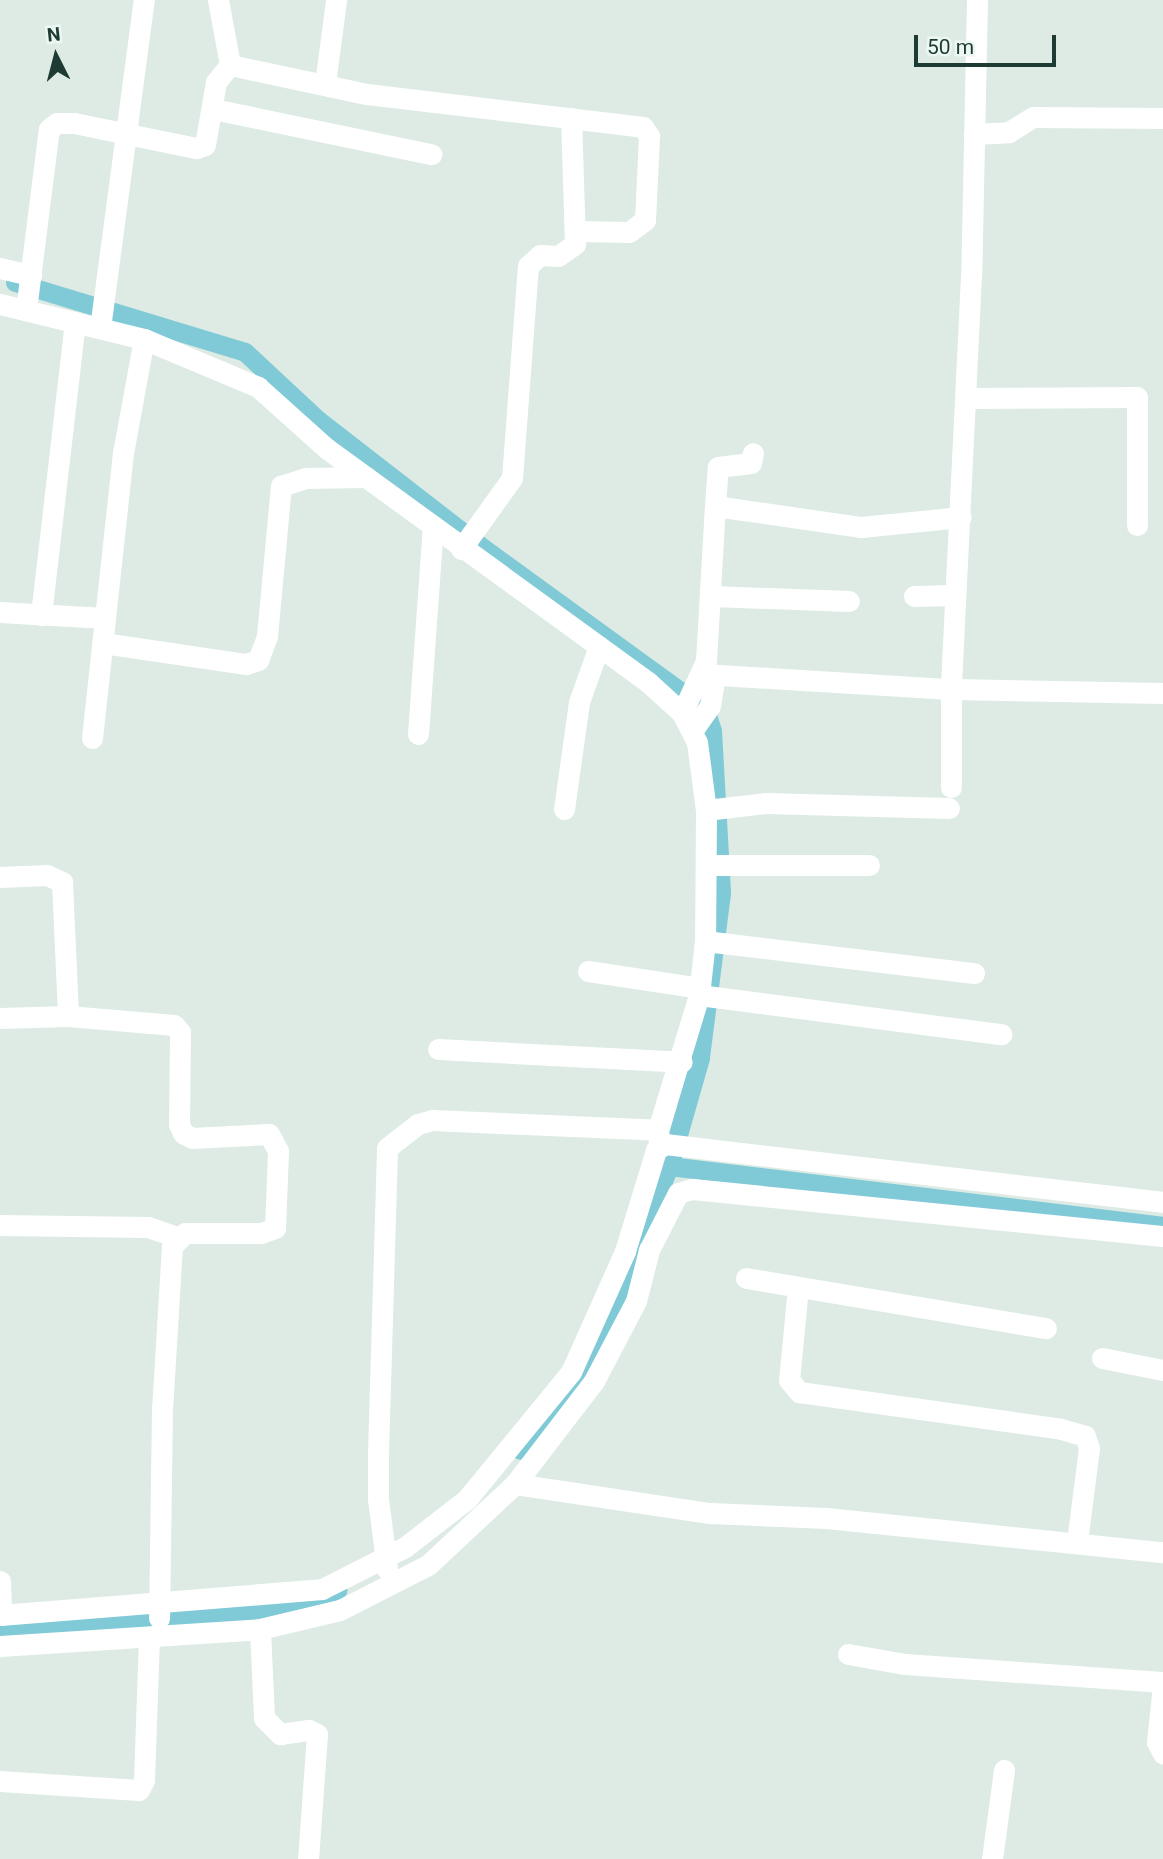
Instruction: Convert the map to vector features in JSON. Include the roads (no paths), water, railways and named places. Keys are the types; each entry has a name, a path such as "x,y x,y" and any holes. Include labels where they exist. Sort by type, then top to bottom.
{"street":[{"path":"102,314 124,132 144,0"},
{"path":"28,292 49,129 57,123 74,123 196,148 205,145 216,82 230,65 218,0"},
{"path":"325,84 336,0"},
{"path":"715,809 766,803 950,797 954,596 961,517 966,398 977,0"},
{"path":"230,65 367,94 571,118 634,122 649,136 645,220 629,232 577,231"},
{"path":"213,109 431,154"},
{"path":"974,134 1009,132 1033,117 1163,118"},
{"path":"468,539 504,493 514,468 528,266 540,255 569,252 577,231 571,118"},
{"path":"0,268 28,292 75,322 102,314 144,339 258,387 366,477 433,527 468,539 688,717 715,809 718,866 714,942 705,993 682,1062 667,1142 625,1251 571,1372 467,1499 340,1610 260,1629 0,1615 0,1581"},
{"path":"0,304 28,292"},
{"path":"41,615 75,322"},
{"path":"92,738 122,453 144,339"},
{"path":"966,398 1137,397 1137,525"},
{"path":"701,680 710,596 718,467 751,463 753,453"},
{"path":"103,643 246,664 258,660 267,636 281,486 298,479 366,477"},
{"path":"715,506 861,527 961,517"},
{"path":"418,734 433,527"},
{"path":"710,596 849,601"},
{"path":"914,596 954,596"},
{"path":"0,612 105,618"},
{"path":"564,809 579,702 599,646"},
{"path":"701,680 1163,693"},
{"path":"688,717 710,706 713,686 701,680"},
{"path":"718,866 869,865"},
{"path":"0,877 47,875 62,882 68,1016"},
{"path":"714,942 974,973"},
{"path":"588,971 705,993 1001,1034"},
{"path":"0,1018 68,1016 174,1025 180,1032 179,1124 183,1133 192,1138 260,1133 275,1141 275,1228 261,1233 177,1237 148,1227 0,1225"},
{"path":"438,1049 682,1062"},
{"path":"388,1570 378,1453 387,1148 418,1124 432,1120 667,1142 1163,1202"},
{"path":"0,1646 157,1625 322,1589 444,1554 515,1484 608,1360 636,1301 649,1250 678,1193 692,1189 1163,1236"},
{"path":"0,1782 139,1790 144,1780 157,1625 162,1408 172,1246 177,1237"},
{"path":"746,1278 1046,1328"},
{"path":"797,1287 789,1380 799,1392 1061,1429 1085,1437 1089,1448 1077,1542"},
{"path":"1102,1358 1163,1370"},
{"path":"515,1484 710,1513 826,1518 1163,1552"},
{"path":"260,1629 264,1718 280,1734 309,1730 317,1734 308,1859"},
{"path":"848,1654 905,1664 1163,1683 1157,1729 1163,1754"},
{"path":"992,1859 1004,1770"}],"waterway":[{"path":"15,282 245,352 318,420 479,545 705,709 712,730 721,893 700,1058 669,1166 605,1326 583,1372 520,1450"},
{"path":"669,1166 1163,1226"},
{"path":"0,1629 276,1611 337,1590"}]}
